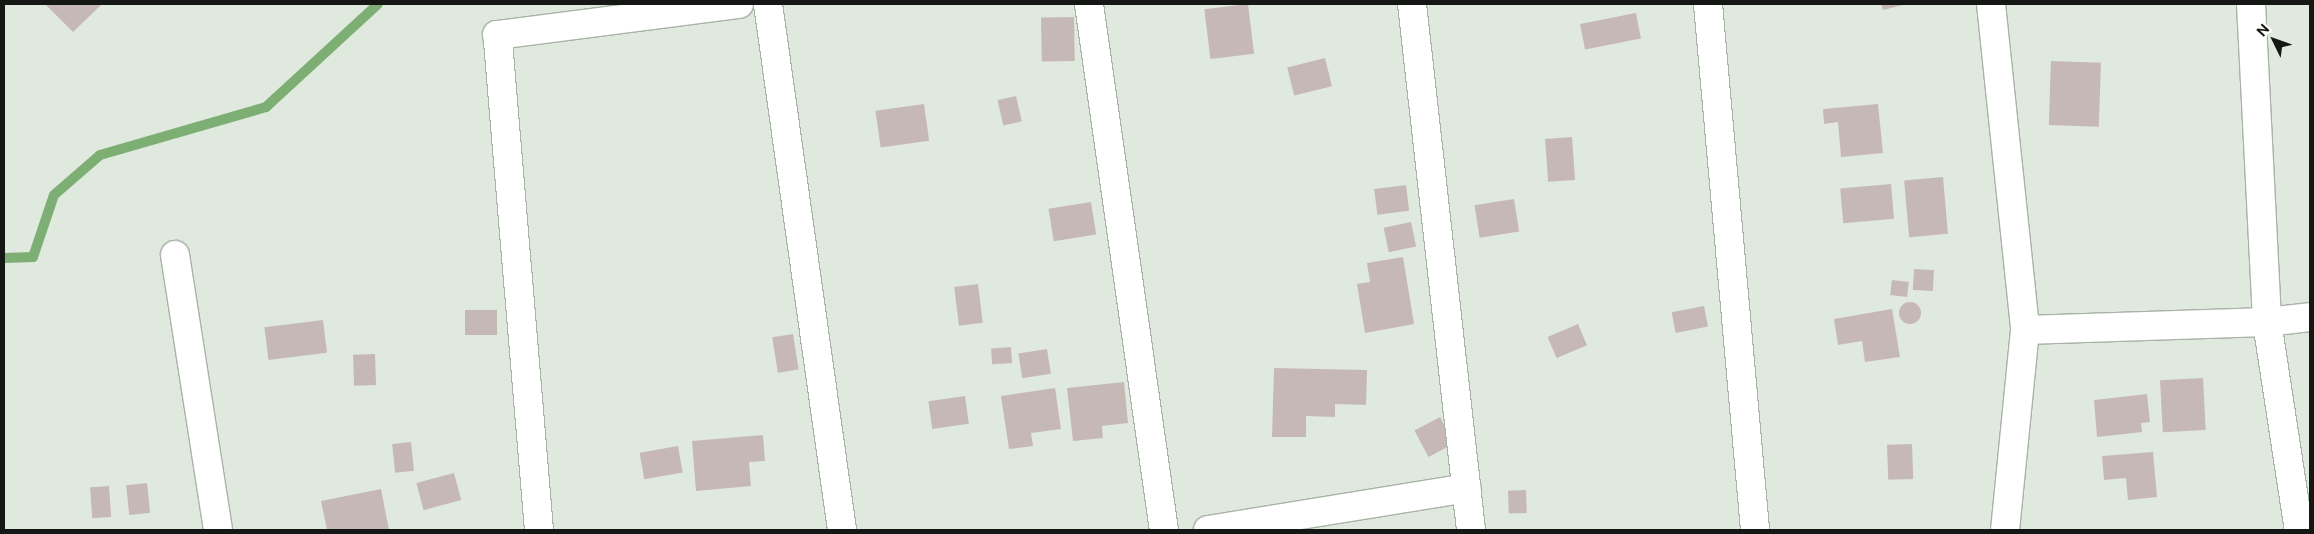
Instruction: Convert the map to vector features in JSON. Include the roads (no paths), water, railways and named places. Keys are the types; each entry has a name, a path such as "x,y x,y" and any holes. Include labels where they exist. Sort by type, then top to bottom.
{"street":[{"path":"539,530 497,35 739,4"},
{"path":"768,4 842,530"},
{"path":"1089,4 1164,530"},
{"path":"1412,4 1471,530"},
{"path":"1708,4 1756,530"},
{"path":"1991,4 2025,330 2005,530"},
{"path":"2250,4 2267,322 2299,530"},
{"path":"175,255 218,530"},
{"path":"2025,330 2267,322 2310,317"},
{"path":"1208,530 1467,488"}],"waterway":[{"path":"4,258 33,257 54,195 100,155 266,107 378,4"}]}
